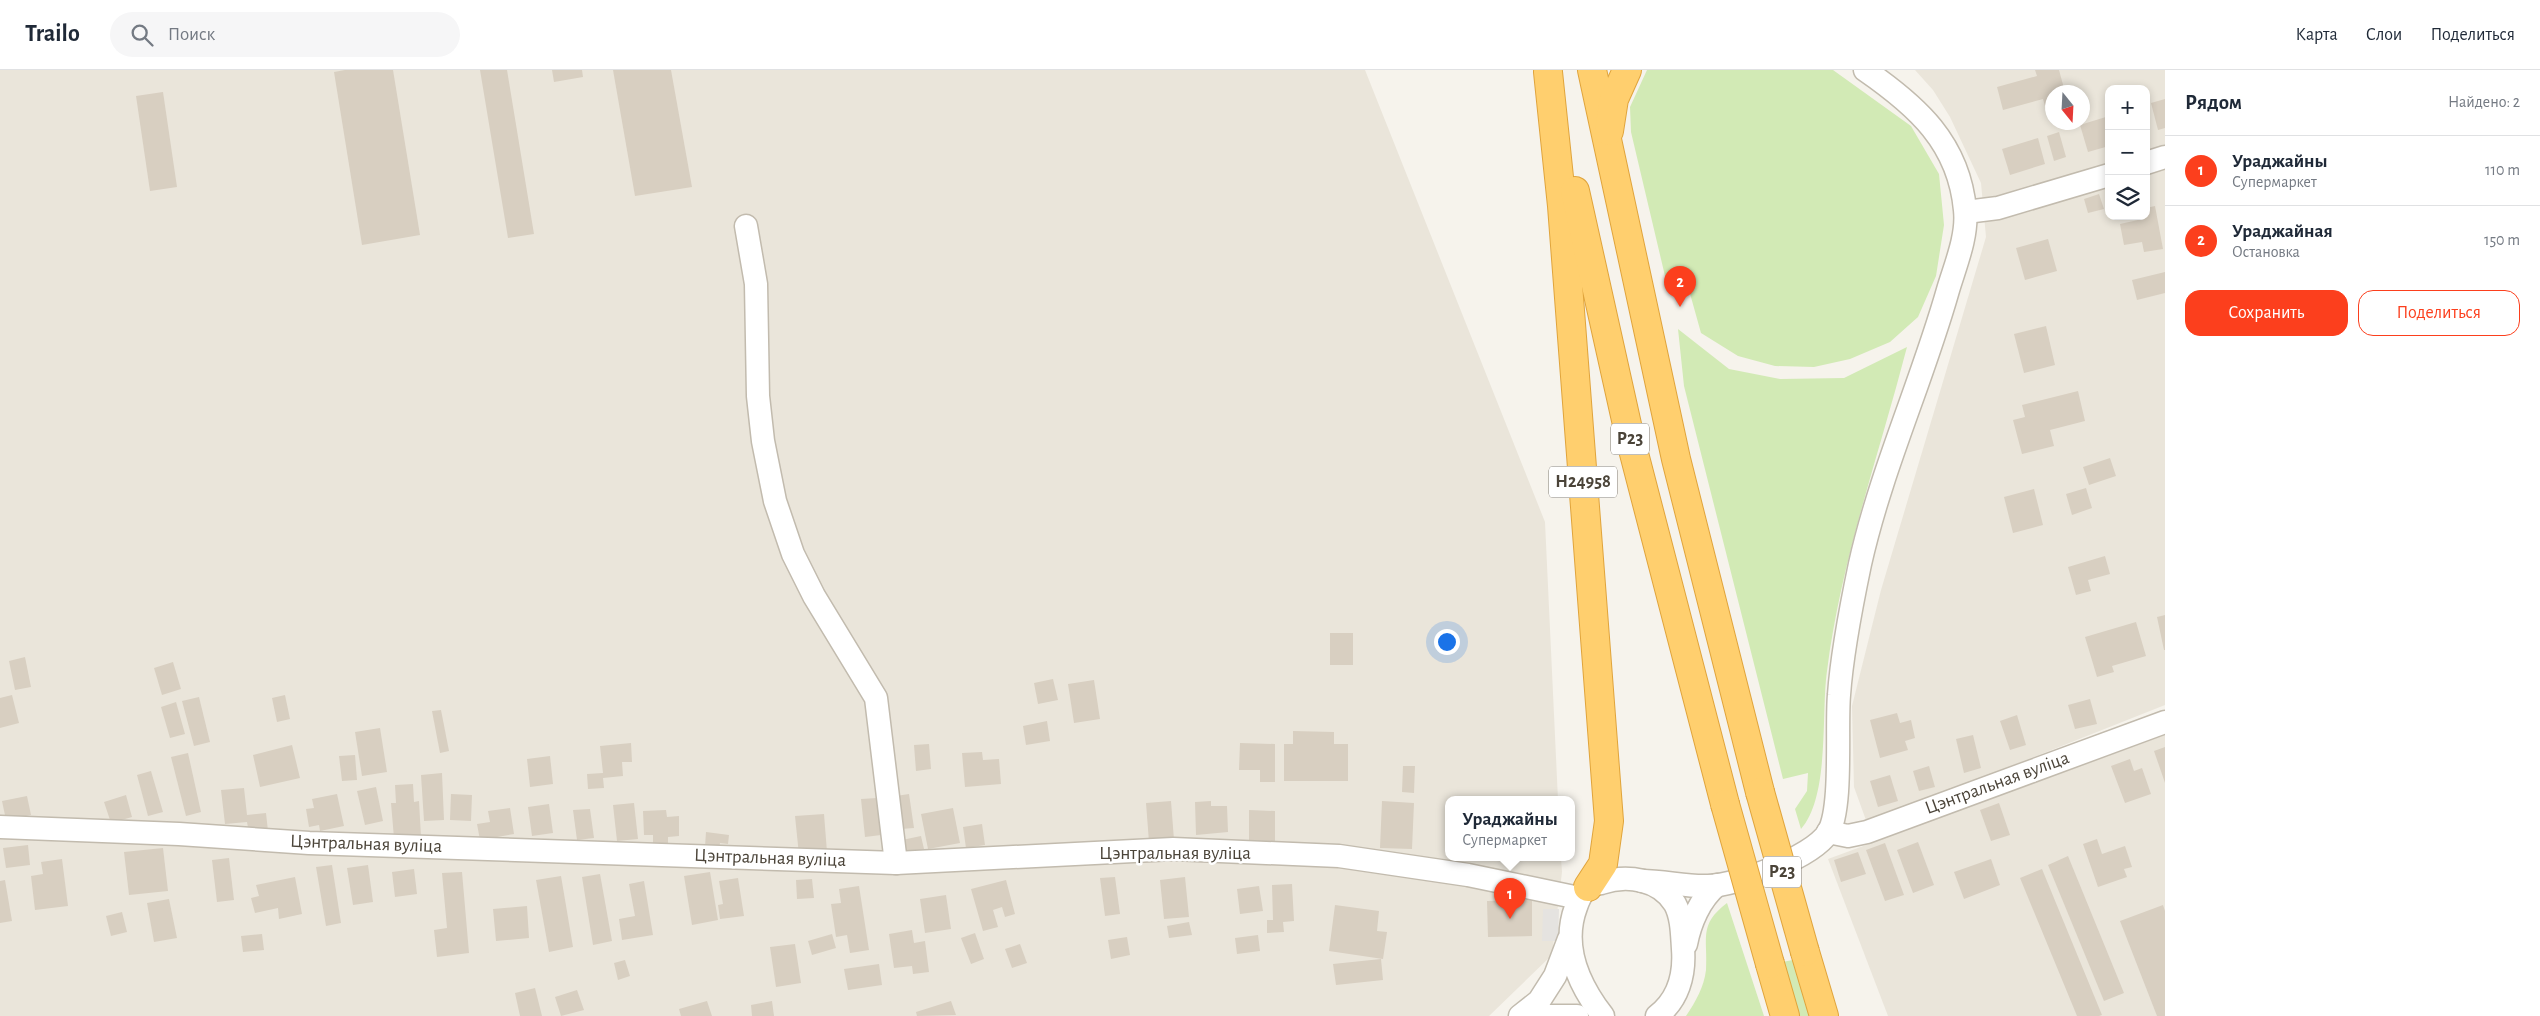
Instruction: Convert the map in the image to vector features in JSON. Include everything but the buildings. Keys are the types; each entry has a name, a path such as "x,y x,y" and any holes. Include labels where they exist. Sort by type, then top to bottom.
{"highway":[{"name":"Р23","path":"1592,70 1676,459 1760,792 1824,1016"},
{"path":"1607,143 1614,100 1627,70"},
{"name":"Р23","path":"1548,71 1630,438 1724,804 1785,1016"},
{"name":"Н24958","path":"1548,71 1562,206 1609,821 1603,864 1583,893"}],"street":[{"path":"1583,893 1617,877 1642,881 1717,885 1787,864 1808,851 1828,832 1834,811 1837,783 1839,696 1850,618 1861,562 1883,483 1940,320 1961,244 1966,212 1957,169 1944,144 1916,108 1865,70"},
{"path":"2150,162 2165,157"},
{"path":"1966,212 1998,208 2105,176"},
{"path":"746,226 756,284 758,396 763,442 775,501 793,554 814,596 876,698 896,863"},
{"name":"Цэнтральная вуліца","path":"1828,832 1848,836 1867,832 2165,722"},
{"name":"Цэнтральная вуліца","path":"0,828 179,834 309,843 896,863 1193,850 1339,856 1468,874 1538,889 1583,893"},
{"path":"1642,881 1664,890 1675,905 1680,916 1684,958"},
{"path":"1657,1016 1665,1010 1675,996 1682,980 1688,931 1698,907 1717,885"},
{"name":"Н24958","path":"1520,1016 1539,1001 1555,976 1569,939 1571,920 1583,893"},
{"name":"Н24958","path":"1569,939 1573,959 1586,995 1603,1016"},
{"path":"1548,1016 1577,1016"}],"shaded area":[{"path":"0,70 1365,70 1545,522 1558,796 1445,796 1445,861 1561,861 1562,872 1552,955 1489,1016 0,1016"},
{"path":"1915,70 2165,70 2165,705 1867,823 1854,787 1852,706 1881,590 1986,237 1981,183 1950,117 1933,90"},
{"path":"2165,735 2165,1016 1888,1016 1828,859"},
{"path":"1543,909 1559,909 1558,941 1542,941"}],"green space":[{"path":"1647,70 1833,70 1911,126 1939,174 1944,225 1936,276 1918,317 1890,342 1850,359 1814,367 1775,366 1738,356 1701,333 1689,290 1665,276 1631,132 1630,107"},
{"path":"1678,329 1729,369 1780,379 1844,378 1907,347 1841,589 1825,688 1823,753 1820,776 1810,814 1801,829 1795,809 1807,791 1808,773 1783,779 1684,386"},
{"path":"1727,903 1764,1016 1686,1016 1699,994 1705,976 1706,933 1708,925 1718,911"},
{"path":"1793,960 1809,1016 1799,1016 1782,962"}],"place":[{"name":"Ураджайная","path":"1680,307"},
{"name":"Ураджайны","path":"1510,919"}]}
